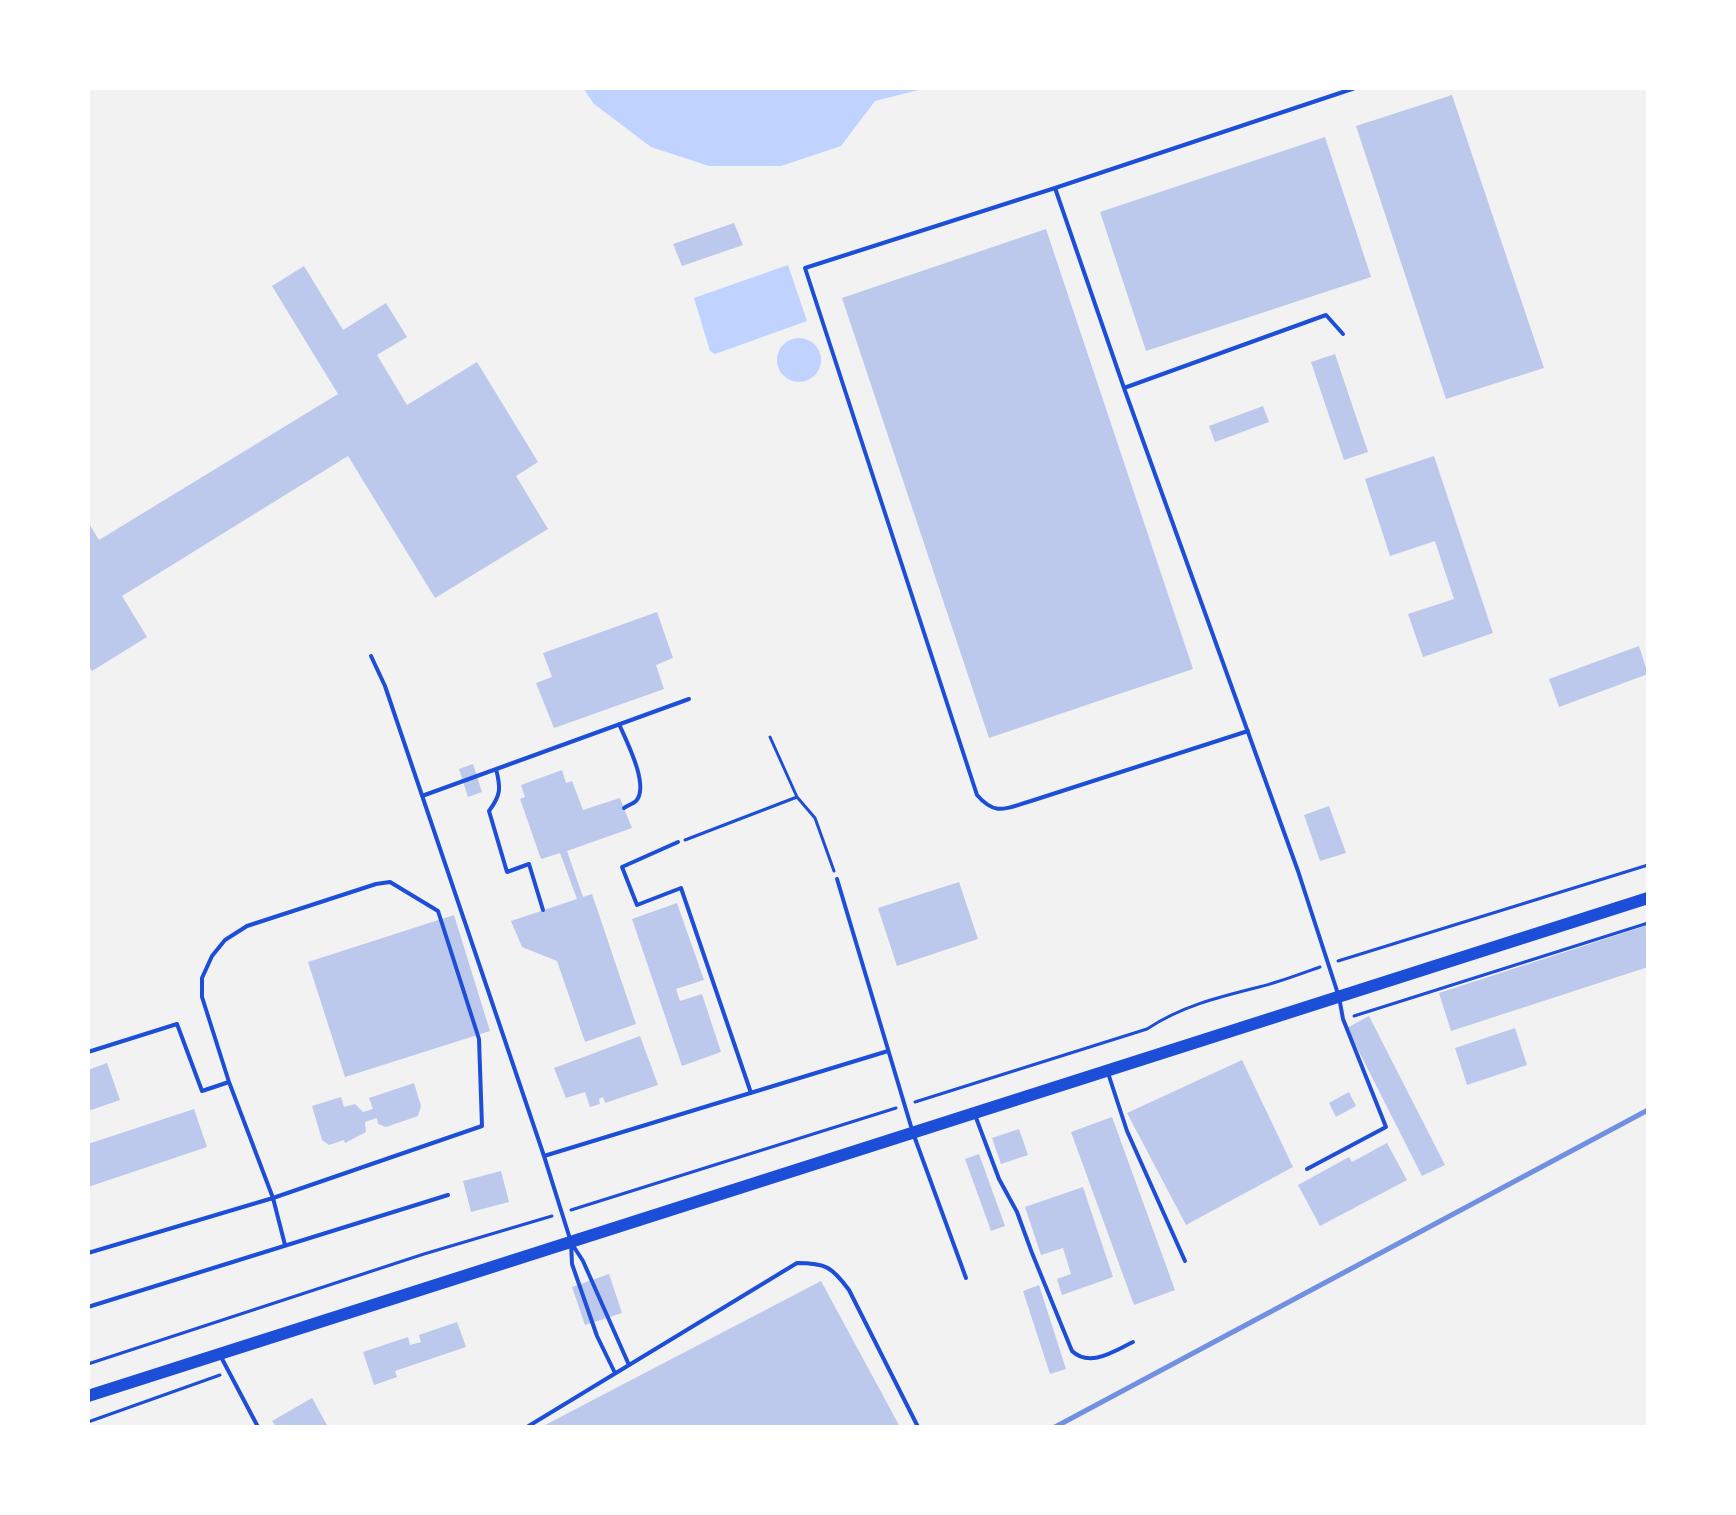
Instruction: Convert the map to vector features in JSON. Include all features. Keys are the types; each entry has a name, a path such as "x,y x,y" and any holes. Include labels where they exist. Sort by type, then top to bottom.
{"main road":[{"path":"88,1396 1648,898"}],"lane":[{"path":"1248,731 998,810 986,805 977,795 805,268 1355,88"},
{"path":"1055,188 1298,871 1339,997 1343,1019 1386,1127 1307,1169"},
{"path":"1124,388 1326,315 1343,334"},
{"path":"371,656 385,686 544,1156 571,1242 572,1264 597,1336 615,1373"},
{"path":"422,796 689,699"},
{"path":"619,724 640,778 636,801 624,808"},
{"path":"496,769 501,787 489,811 497,845 507,872 529,864 543,910"},
{"path":"678,842 622,867 637,905 681,888 751,1093"},
{"path":"837,879 913,1133 966,1278"},
{"path":"88,1253 273,1198 482,1126 479,1039 438,911 390,882 247,926 225,940 212,956 202,978 202,997 229,1082 273,1198 285,1246"},
{"path":"88,1052 177,1024 202,1091 229,1082"},
{"path":"544,1156 888,1051"},
{"path":"1107,1071 1127,1131 1185,1261"},
{"path":"974,1113 1072,1351 1080,1358 1094,1360 1133,1342"},
{"path":"88,1307 448,1195"},
{"path":"571,1242 583,1261 629,1365"},
{"path":"527,1427 797,1263 826,1265 849,1290 918,1427"},
{"path":"219,1354 258,1427"}],"path":[{"path":"770,737 797,797 815,818 837,879"},
{"path":"678,842 797,797"},
{"path":"88,1364 424,1254 1147,1029 1169,1015 1218,996 1262,987 1364,951 1648,865"},
{"path":"1343,1019 1648,923"},
{"path":"88,1422 227,1373"}],"water":[{"path":"583,88 927,88 875,101 841,146 781,166 709,166 651,147 594,104"},
{"path":"788,265 807,321 715,354 710,351 694,298"},
{"path":"799,338 814,345 821,360 814,375 799,382 784,375 777,360 784,345"}],"building":[{"path":"1452,95 1544,368 1446,399 1356,126"},
{"path":"1325,137 1371,277 1146,351 1100,212"},
{"path":"734,223 743,245 682,266 673,244"},
{"path":"1046,229 1193,669 989,738 842,298"},
{"path":"304,266 343,330 386,303 407,337 377,355 407,405 477,362 538,462 516,476 548,529 435,598 348,456 122,596 147,637 92,671 88,665 88,522 99,540 338,394 272,286"},
{"path":"1335,354 1368,452 1344,460 1311,362"},
{"path":"1263,406 1269,422 1215,442 1209,426"},
{"path":"1434,456 1493,633 1423,657 1408,614 1454,599 1435,541 1390,556 1365,479"},
{"path":"657,612 673,658 656,665 664,689 554,728 536,683 552,677 543,653"},
{"path":"1639,646 1648,674 1559,707 1549,679"},
{"path":"473,764 482,792 468,797 459,769"},
{"path":"562,770 566,783 572,781 583,810 620,798 632,828 567,851 583,897 592,894 636,1024 585,1042 557,961 522,947 511,921 577,899 560,853 541,859 520,799 525,797 521,785"},
{"path":"1329,806 1346,853 1320,861 1304,815"},
{"path":"959,882 978,939 897,966 878,908"},
{"path":"677,903 704,980 676,989 680,1001 702,994 721,1052 682,1066 632,919"},
{"path":"454,915 490,1031 345,1077 308,962"},
{"path":"1648,925 1648,967 1451,1031 1439,993"},
{"path":"1369,1016 1445,1165 1422,1176 1347,1028"},
{"path":"1515,1028 1527,1065 1467,1085 1455,1048"},
{"path":"640,1036 658,1085 605,1103 603,1097 599,1099 600,1104 590,1107 585,1092 566,1098 554,1068"},
{"path":"1242,1060 1293,1167 1186,1225 1127,1113"},
{"path":"107,1063 120,1100 88,1111 88,1070"},
{"path":"414,1083 421,1106 418,1116 386,1127 378,1124 377,1118 365,1122 366,1132 345,1143 344,1140 329,1145 322,1140 312,1106 341,1097 344,1107 355,1104 363,1112 373,1109 369,1098"},
{"path":"1349,1092 1356,1106 1336,1117 1329,1103"},
{"path":"194,1109 207,1147 88,1187 88,1144"},
{"path":"1112,1117 1175,1290 1134,1305 1071,1132"},
{"path":"1019,1129 1028,1155 1001,1164 992,1138"},
{"path":"1387,1143 1407,1180 1320,1226 1298,1185 1349,1157 1352,1162"},
{"path":"979,1154 1005,1226 991,1231 965,1159"},
{"path":"501,1171 509,1202 471,1212 463,1181"},
{"path":"1083,1187 1113,1277 1062,1295 1057,1279 1071,1274 1063,1248 1041,1255 1025,1207"},
{"path":"609,1274 622,1313 585,1325 572,1287"},
{"path":"821,1281 900,1427 545,1425"},
{"path":"1039,1285 1066,1369 1050,1374 1023,1291"},
{"path":"457,1322 466,1347 395,1371 397,1377 374,1385 363,1352 408,1337 410,1345 421,1342 419,1335"},
{"path":"312,1398 328,1427 276,1427 272,1421"}],"railway":[{"path":"1055,1427 1648,1110"}]}
